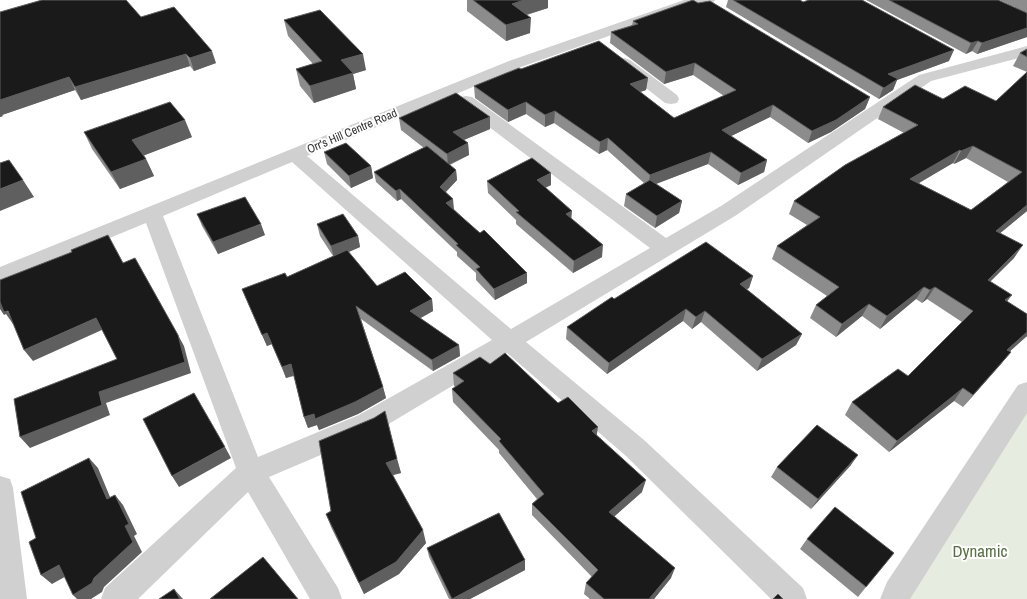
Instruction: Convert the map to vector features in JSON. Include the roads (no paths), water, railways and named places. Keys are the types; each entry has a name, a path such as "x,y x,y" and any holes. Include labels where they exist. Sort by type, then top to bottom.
{"street":[{"name":"Orr's Hill Centre Road","path":"0,275 515,64 602,47 686,4 709,3"},
{"path":"602,47 671,99"},
{"path":"116,599 251,472 368,423 509,341 728,211 873,105 925,78 1027,51"},
{"path":"953,55 973,66"},
{"path":"451,90 665,248"},
{"path":"295,155 635,448 792,599"},
{"path":"152,212 251,472 327,599"},
{"path":"895,599 897,592 1027,392"},
{"path":"0,488 12,599"}],"park label":[{"name":"Dynamic","path":"980,551"}]}
